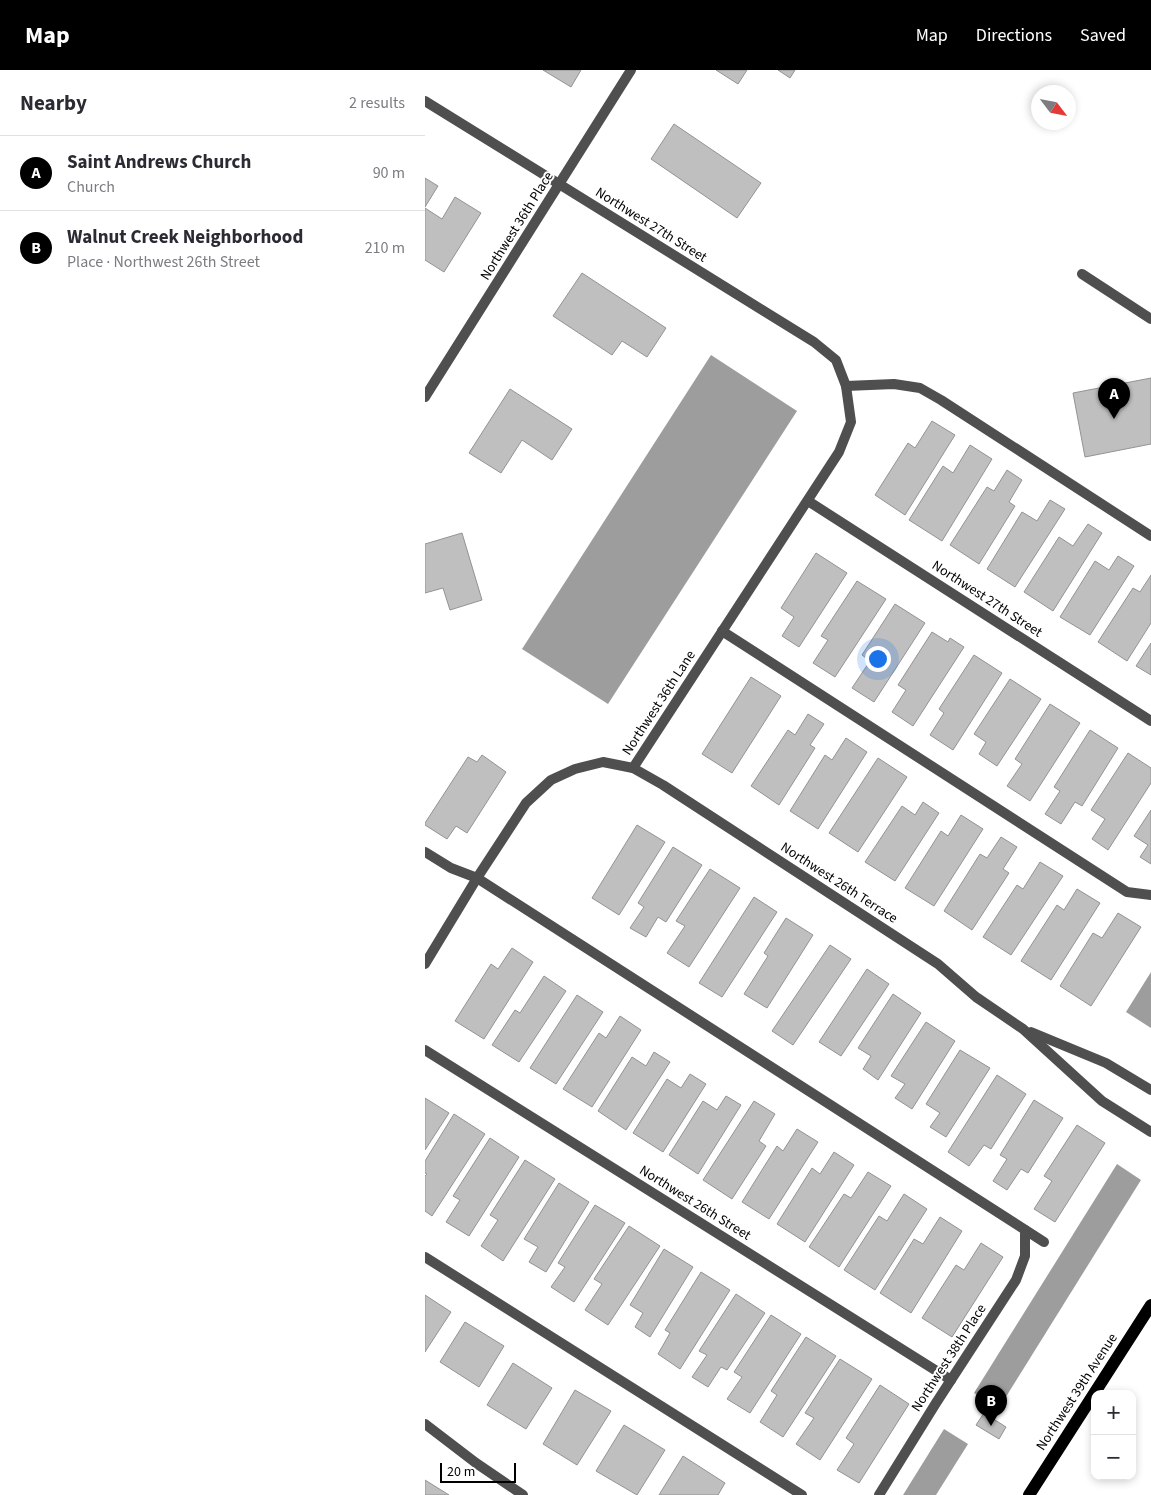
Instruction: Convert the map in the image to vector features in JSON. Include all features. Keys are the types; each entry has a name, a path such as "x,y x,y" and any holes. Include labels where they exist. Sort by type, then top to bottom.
{"main road":[{"name":"Northwest 39th Avenue","path":"1029,1495 1151,1305"}],"street":[{"name":"Northwest 36th Place","path":"425,397 631,70"},
{"name":"Northwest 27th Street","path":"425,101 814,342 836,360 845,386"},
{"path":"1082,274 1151,318"},
{"path":"845,386 894,384 920,388 1151,536"},
{"name":"Northwest 36th Lane","path":"425,964 477,878 527,803 551,780 575,769 603,762 633,768 839,452 851,422 845,386"},
{"name":"Northwest 27th Street","path":"808,501 1151,720"},
{"path":"722,631 1127,892 1151,894"},
{"name":"Northwest 26th Terrace","path":"633,768 938,964 975,997 1023,1029 1101,1101 1151,1132"},
{"path":"425,852 451,868 477,878 1044,1242"},
{"name":"Northwest 26th Terrace","path":"1023,1029 1106,1063 1151,1090"},
{"name":"Northwest 26th Street","path":"425,1050 951,1380"},
{"name":"Northwest 38th Place","path":"879,1495 1016,1280 1025,1256 1025,1230"},
{"path":"425,1257 802,1495"},
{"path":"425,1424 476,1464 523,1495"}],"shaded area":[{"path":"711,355 797,411 608,704 522,649"},
{"path":"1151,972 1151,1028 1126,1012"},
{"path":"1117,1164 1141,1180 999,1408 974,1393"},
{"path":"944,1429 968,1444 936,1495 903,1495"}],"building":[{"path":"543,70 581,70 571,87"},
{"path":"716,70 747,70 738,84"},
{"path":"778,70 795,70 790,78"},
{"path":"674,124 761,183 737,218 651,159"},
{"path":"425,178 438,186 425,207"},
{"path":"455,197 481,213 444,272 425,260 425,208 442,219"},
{"path":"582,273 666,328 647,357 622,341 612,355 553,316"},
{"path":"1151,378 1151,444 1085,457 1073,393"},
{"path":"510,389 572,429 552,460 522,440 501,473 469,453"},
{"path":"932,421 955,435 905,515 875,495 908,443 915,448"},
{"path":"970,445 992,459 942,541 909,520 943,466 953,473"},
{"path":"1007,470 1022,480 1009,502 1015,506 979,564 950,545 987,487 994,491"},
{"path":"1050,500 1065,509 1015,587 987,569 1022,512 1037,521"},
{"path":"1088,524 1102,533 1053,611 1024,592 1059,537 1073,546"},
{"path":"462,533 482,600 450,610 443,588 425,593 425,544"},
{"path":"816,553 847,573 799,647 782,636 794,617 781,608"},
{"path":"1118,556 1134,566 1090,635 1060,617 1095,561 1109,570"},
{"path":"1151,575 1151,623 1127,661 1098,642 1133,588 1140,592"},
{"path":"857,581 886,599 835,677 813,663 828,640 821,636"},
{"path":"895,604 925,623 874,702 852,688 870,661 862,655"},
{"path":"932,632 948,642 950,638 964,647 913,726 892,712 906,690 898,685"},
{"path":"1151,643 1151,675 1136,666"},
{"path":"974,655 1002,673 953,750 930,735 944,713 939,709"},
{"path":"751,677 781,696 732,773 702,754"},
{"path":"1010,679 1041,699 997,766 979,754 986,742 974,734"},
{"path":"1050,704 1080,723 1030,801 1007,786 1022,764 1015,759"},
{"path":"808,714 824,724 810,745 815,748 779,805 751,786 788,730 795,735"},
{"path":"1090,730 1118,748 1082,806 1075,802 1061,824 1045,814 1060,791 1054,787"},
{"path":"846,738 867,752 818,829 790,811 825,755 832,760"},
{"path":"1128,753 1151,768 1151,783 1108,850 1092,839 1105,819 1091,810"},
{"path":"482,755 506,772 467,833 456,826 447,839 425,825 425,823 468,757 477,762"},
{"path":"878,758 907,777 858,852 829,833"},
{"path":"923,802 939,813 895,881 865,862 902,806 915,815"},
{"path":"1151,810 1151,864 1140,857 1148,845 1134,836"},
{"path":"961,815 983,829 934,906 905,888 941,831 948,836"},
{"path":"637,825 665,842 619,915 592,898"},
{"path":"1001,837 1017,847 1003,869 1009,873 972,930 944,911 980,854 987,858"},
{"path":"673,847 702,865 666,922 658,917 646,937 630,928 644,907 638,903"},
{"path":"1040,862 1063,876 1011,955 983,937 1017,885 1023,889"},
{"path":"710,869 740,888 689,967 667,953 685,926 676,921"},
{"path":"1077,889 1100,903 1051,980 1021,961 1057,905 1064,910"},
{"path":"754,897 777,912 722,997 699,983"},
{"path":"1118,913 1141,927 1091,1006 1060,986 1093,933 1102,938"},
{"path":"786,918 813,935 767,1008 744,994 768,956 764,953"},
{"path":"830,945 851,959 793,1045 772,1031"},
{"path":"512,948 533,962 484,1039 455,1021 491,964 498,969"},
{"path":"867,969 889,984 841,1056 819,1042"},
{"path":"544,976 566,991 519,1062 492,1045 515,1010 520,1013"},
{"path":"893,994 921,1013 878,1080 863,1069 871,1056 858,1048"},
{"path":"577,995 603,1012 556,1084 530,1068"},
{"path":"620,1016 641,1030 592,1107 563,1089 599,1033 606,1038"},
{"path":"926,1022 955,1041 912,1109 895,1098 905,1084 891,1076"},
{"path":"960,1050 990,1068 946,1137 930,1127 940,1113 926,1104"},
{"path":"654,1052 670,1062 626,1130 598,1111 632,1057 646,1066"},
{"path":"690,1074 706,1084 663,1152 633,1133 667,1079 681,1088"},
{"path":"997,1075 1026,1094 991,1149 984,1145 969,1166 948,1152"},
{"path":"726,1096 741,1105 698,1174 669,1155 703,1101 717,1110"},
{"path":"425,1098 449,1113 425,1150"},
{"path":"1034,1100 1063,1118 1028,1173 1021,1169 1007,1190 993,1181 1007,1159 1000,1155"},
{"path":"754,1101 775,1114 759,1141 766,1146 732,1199 703,1180"},
{"path":"454,1114 485,1134 432,1216 425,1211 425,1176 427,1174 425,1173 425,1161"},
{"path":"1077,1125 1105,1143 1055,1222 1034,1209 1052,1181 1044,1176"},
{"path":"797,1129 818,1142 769,1219 742,1202 777,1146 783,1151"},
{"path":"490,1138 519,1157 469,1236 446,1222 460,1200 453,1196"},
{"path":"834,1152 854,1165 805,1242 777,1224 812,1168 820,1174"},
{"path":"525,1160 555,1179 503,1261 481,1246 498,1220 490,1215"},
{"path":"868,1172 891,1186 839,1267 809,1247 844,1194 851,1198"},
{"path":"559,1183 589,1202 546,1272 529,1262 538,1247 524,1239"},
{"path":"904,1194 927,1209 875,1290 844,1270 879,1216 887,1221"},
{"path":"595,1205 625,1223 574,1302 551,1287 565,1267 558,1263"},
{"path":"940,1217 962,1231 911,1313 880,1293 914,1239 923,1244"},
{"path":"629,1226 660,1246 608,1325 585,1310 602,1284 594,1279"},
{"path":"981,1243 1003,1257 952,1337 922,1318 956,1265 964,1270"},
{"path":"664,1249 693,1267 650,1337 635,1327 643,1313 630,1305"},
{"path":"701,1272 730,1290 680,1369 658,1354 670,1333 665,1330"},
{"path":"736,1294 765,1313 727,1370 721,1367 708,1387 692,1377 707,1355 699,1351"},
{"path":"425,1295 451,1312 425,1352"},
{"path":"771,1315 801,1334 750,1413 727,1399 742,1377 734,1372"},
{"path":"465,1322 504,1346 479,1387 440,1362"},
{"path":"806,1337 836,1356 783,1437 760,1422 777,1395 771,1391"},
{"path":"840,1359 872,1379 820,1460 796,1444 814,1418 805,1413"},
{"path":"513,1363 552,1388 526,1429 487,1405"},
{"path":"880,1385 909,1404 859,1483 837,1470 854,1444 846,1438"},
{"path":"575,1390 611,1411 577,1465 543,1444"},
{"path":"984,1413 1006,1427 999,1439 976,1425"},
{"path":"624,1425 665,1450 637,1495 596,1471"},
{"path":"683,1456 725,1483 718,1495 659,1495"},
{"path":"425,1480 449,1495 425,1495"}],"place":[{"name":"Saint Andrews Church","path":"1114,419"},
{"name":"Walnut Creek Neighborhood","path":"991,1426"}]}
